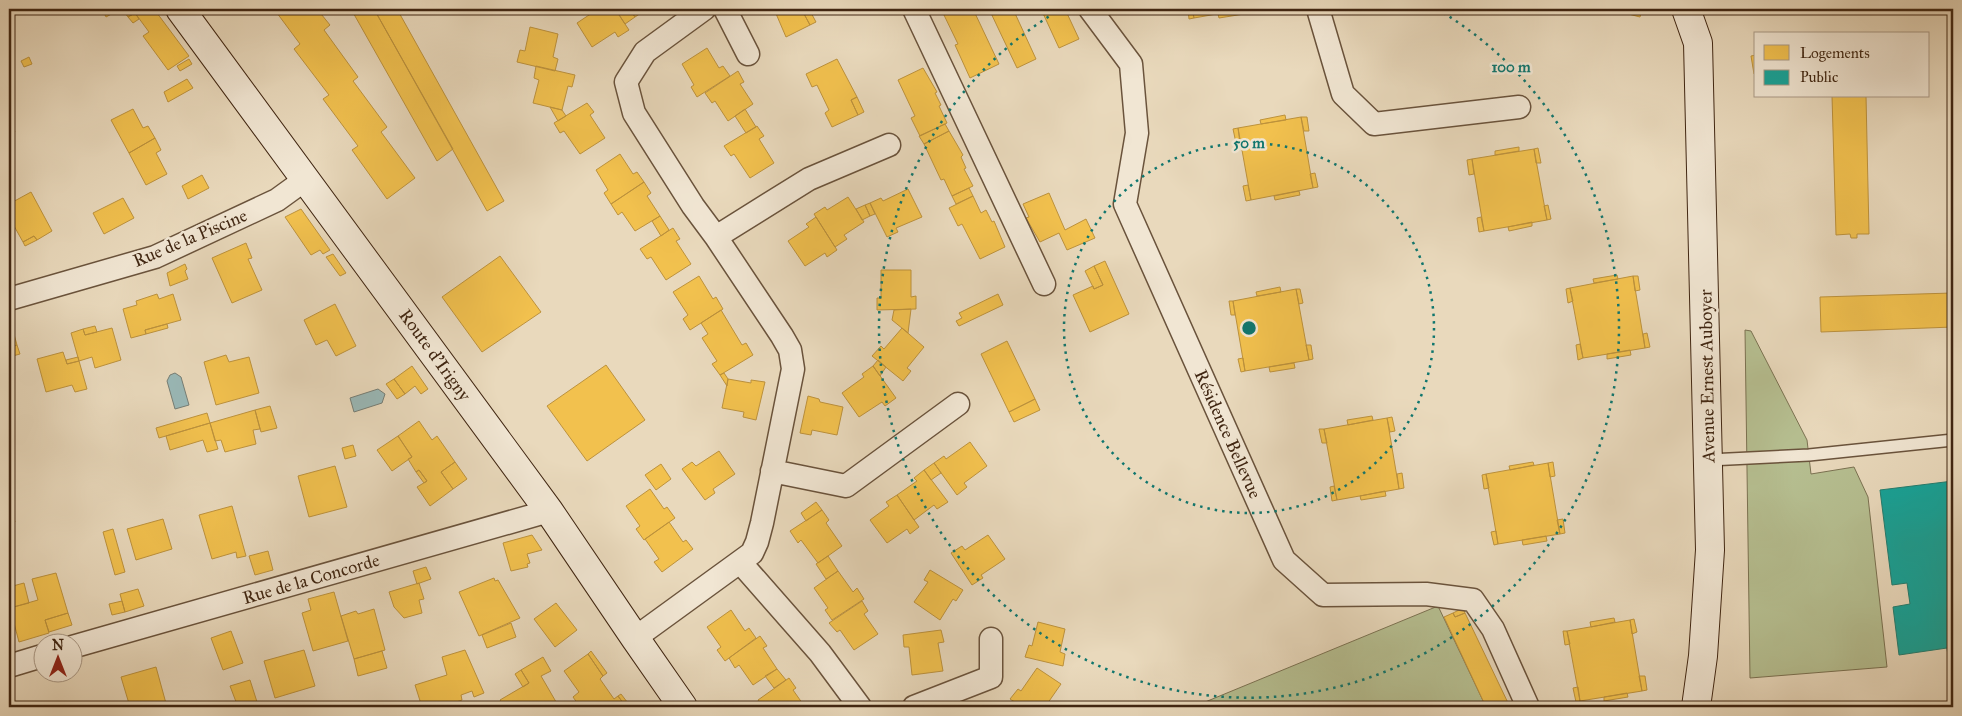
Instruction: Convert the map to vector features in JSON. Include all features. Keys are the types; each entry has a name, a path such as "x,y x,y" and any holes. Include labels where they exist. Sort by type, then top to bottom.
{"street":[{"name":"Route d'Irigny","path":"180,9 550,511 634,638 683,707"},
{"path":"634,638 752,553 757,542 793,369 790,350 716,237 693,206 634,113 626,82 645,52 704,9"},
{"path":"725,9 748,54"},
{"path":"914,9 1044,284"},
{"name":"Résidence Bellevue","path":"1090,9 1131,64 1137,133 1124,204 1284,560 1323,595 1426,594 1473,600 1493,629 1528,707"},
{"path":"1318,9 1343,94 1374,124 1519,107"},
{"name":"Avenue Ernest Auboyer","path":"1686,9 1698,43"},
{"name":"Avenue Ernest Auboyer","path":"1696,707 1703,656 1710,550 1698,43 1708,9"},
{"path":"716,237 809,179 890,145"},
{"name":"Rue de la Piscine","path":"9,299 155,256 278,200 306,179"},
{"path":"772,471 846,486 958,404"},
{"name":"Rue de la Concorde","path":"82,644 550,511"},
{"path":"740,562 820,653 860,707"},
{"path":"914,707 991,677 991,639"},
{"path":"9,666 32,659"}],"lane":[{"path":"1709,460 1809,454 1953,440"}],"green space":[{"path":"1745,330 1751,331 1807,440 1811,474 1854,467 1868,497 1887,667 1750,678"},
{"path":"1438,606 1486,707 1193,707"}],"water":[{"path":"175,373 181,377 189,405 175,409 167,381 170,375"},
{"path":"378,389 385,394 382,403 354,412 350,398"}],"building: Logements":[{"path":"110,9 117,11 106,17 104,13"},
{"path":"122,9 154,9 189,56 168,70 143,36 149,32 135,13 128,17"},
{"path":"274,9 317,9 330,25 324,30 358,77 353,81 387,127 381,132 415,178 387,199 352,150 358,146 323,99 329,95 294,49 300,44"},
{"path":"351,9 374,9 453,149 437,161"},
{"path":"374,9 397,9 504,201 487,211"},
{"path":"598,9 615,9 629,30 618,37 615,32 592,47 577,23"},
{"path":"629,9 635,17 625,24 618,13"},
{"path":"629,9 647,9 635,17"},
{"path":"774,9 809,9 803,12 810,25 786,37"},
{"path":"809,9 816,22 810,25 803,12"},
{"path":"951,9 973,9 999,64 970,78 955,45 958,44 943,13"},
{"path":"989,9 1013,9 1036,59 1017,68"},
{"path":"1041,9 1065,9 1079,39 1059,48"},
{"path":"1188,9 1192,9 1194,18 1189,19"},
{"path":"1192,9 1245,9 1194,18"},
{"path":"1243,9 1244,14 1219,18 1218,14"},
{"path":"1609,9 1642,9 1640,17"},
{"path":"135,13 139,19 133,23 128,17"},
{"path":"530,27 558,34 553,57 558,59 555,71 517,62 520,50 525,51"},
{"path":"707,48 719,68 723,66 730,76 697,97 691,87 694,85 682,64"},
{"path":"1754,55 1754,74 1751,56"},
{"path":"29,57 32,64 24,67 21,61"},
{"path":"189,59 192,64 180,71 177,66"},
{"path":"837,59 857,97 851,100 858,115 832,127 825,113 829,110 817,85 812,87 806,74"},
{"path":"536,66 575,75 572,87 568,86 562,110 533,103 539,80 534,78"},
{"path":"923,68 937,92 935,93 941,105 939,106 947,123 920,136 911,118 915,116 898,80"},
{"path":"738,71 744,82 740,84 753,104 728,121 715,101 712,103 705,93"},
{"path":"187,79 193,88 168,102 164,92"},
{"path":"857,97 864,112 858,115 851,100"},
{"path":"1832,98 1866,98 1869,234 1857,234 1857,238 1851,238 1850,234 1836,235"},
{"path":"587,103 594,112 590,115 605,138 580,154 564,131 560,133 554,123"},
{"path":"550,107 562,110 566,116 558,121"},
{"path":"133,109 143,128 148,126 155,138 129,153 111,120"},
{"path":"745,109 756,127 746,133 735,116"},
{"path":"1285,115 1286,120 1261,124 1260,120"},
{"path":"1301,117 1307,117 1309,131 1304,131"},
{"path":"1301,117 1313,188 1251,200 1238,128"},
{"path":"9,122 15,132 9,136"},
{"path":"945,124 949,131 924,144 919,136"},
{"path":"757,126 764,136 759,139 774,163 750,178 734,154 731,156 724,146"},
{"path":"1238,128 1240,143 1236,143 1233,129"},
{"path":"949,131 963,155 961,157 966,168 964,169 973,186 952,196 944,179 941,180 924,144"},
{"path":"155,138 161,150 156,153 167,174 146,185 129,153"},
{"path":"1519,147 1519,151 1495,155 1495,151"},
{"path":"1538,148 1541,163 1536,163 1534,149"},
{"path":"1534,149 1547,220 1484,231 1472,159"},
{"path":"620,154 633,174 637,172 644,182 611,204 604,193 608,190 596,170"},
{"path":"1472,159 1474,174 1469,175 1467,160"},
{"path":"1315,173 1318,187 1313,188 1310,174"},
{"path":"202,175 209,188 188,199 182,186"},
{"path":"644,182 651,193 647,196 660,216 635,231 622,212 618,215 611,204"},
{"path":"1248,185 1251,200 1246,201 1243,186"},
{"path":"969,188 973,196 956,204 952,196"},
{"path":"908,189 922,217 896,228 898,232 887,237 870,203 881,198 883,201"},
{"path":"1299,191 1300,195 1275,200 1274,196"},
{"path":"31,192 52,231 37,240 34,236 23,242 9,217 9,204"},
{"path":"1049,193 1065,230 1086,219 1095,238 1067,250 1059,233 1040,242 1026,218 1029,217 1023,204"},
{"path":"973,196 981,213 986,210 992,222 994,221 1005,247 980,259 962,224 958,226 949,208"},
{"path":"848,197 864,222 844,235 847,239 835,247 814,214 825,207 827,210"},
{"path":"123,198 134,218 104,234 93,213"},
{"path":"870,203 875,214 870,216 865,205"},
{"path":"865,205 870,216 862,220 856,209"},
{"path":"1548,205 1551,219 1547,220 1544,206"},
{"path":"301,209 330,250 323,254 320,250 311,255 285,217"},
{"path":"660,216 669,230 661,236 652,221"},
{"path":"816,217 837,250 827,257 825,253 805,266 788,241 809,227 806,224"},
{"path":"1481,217 1484,231 1479,232 1477,218"},
{"path":"1532,222 1532,226 1509,231 1508,227"},
{"path":"673,228 680,239 676,241 691,264 666,280 651,257 647,259 640,249"},
{"path":"34,236 37,240 25,246 23,242"},
{"path":"246,243 252,258 248,259 262,290 232,303 212,258"},
{"path":"333,254 346,273 340,276 326,257"},
{"path":"500,256 541,312 482,352 442,297"},
{"path":"1105,261 1129,314 1090,332 1073,295 1093,286 1094,289 1103,285 1094,266"},
{"path":"185,264 188,279 170,286 167,273"},
{"path":"1094,266 1103,285 1094,289 1085,271"},
{"path":"881,270 911,270 911,297 916,296 916,309 877,310 877,298 881,298"},
{"path":"1617,275 1618,279 1594,283 1593,279"},
{"path":"699,276 713,299 716,297 723,309 690,330 683,319 688,315 673,292"},
{"path":"1633,276 1638,276 1640,290 1635,291"},
{"path":"1633,276 1645,348 1583,358 1570,288"},
{"path":"1280,287 1281,292 1257,296 1256,292"},
{"path":"1570,288 1573,301 1568,303 1566,289"},
{"path":"1296,289 1309,360 1245,371 1233,301"},
{"path":"1296,289 1300,289 1303,303 1299,304"},
{"path":"1952,293 1953,327 1821,332 1820,297"},
{"path":"157,294 159,299 173,294 181,320 145,330 146,334 131,338 123,309 137,305 136,301"},
{"path":"998,294 1003,305 959,326 956,321 962,318 959,313"},
{"path":"1229,301 1233,301 1235,315 1231,315"},
{"path":"335,304 356,346 336,356 327,340 316,345 304,320"},
{"path":"911,309 908,333 892,320 894,310"},
{"path":"721,310 742,345 746,343 753,355 720,375 712,364 717,361 702,338 708,334 701,323"},
{"path":"167,324 168,328 146,334 145,330"},
{"path":"95,326 97,332 85,335 83,329"},
{"path":"12,327 17,345 9,348 9,328"},
{"path":"112,328 121,360 95,368 92,357 79,361 71,333 83,329 85,335"},
{"path":"902,328 924,347 907,368 911,371 903,381 872,356 881,346 884,349"},
{"path":"1647,333 1650,347 1645,348 1643,334"},
{"path":"1007,341 1035,399 1009,412 981,354"},
{"path":"1580,344 1583,358 1578,360 1576,345"},
{"path":"17,345 20,354 9,357 9,348"},
{"path":"1306,345 1311,345 1313,359 1309,360"},
{"path":"1630,350 1631,355 1607,359 1607,354"},
{"path":"63,352 67,364 79,361 87,389 75,392 72,385 46,392 37,359"},
{"path":"226,355 229,362 249,357 259,393 216,405 204,362"},
{"path":"78,357 79,361 67,364 66,360"},
{"path":"1243,358 1245,371 1241,372 1238,359"},
{"path":"878,360 886,367 880,376 873,366"},
{"path":"1294,363 1295,368 1270,372 1269,367"},
{"path":"606,365 645,420 587,461 547,406"},
{"path":"412,366 428,389 421,394 415,386 405,394 394,379"},
{"path":"873,366 896,398 885,406 882,402 859,417 842,393 864,377 862,374"},
{"path":"724,373 728,379 727,386 720,375"},
{"path":"394,379 405,394 397,399 386,384"},
{"path":"728,379 751,383 751,380 765,382 756,420 743,417 744,412 722,408"},
{"path":"808,396 819,399 820,402 843,407 837,435 812,430 811,435 800,433"},
{"path":"1035,399 1040,410 1014,422 1009,412"},
{"path":"270,406 277,428 261,432 255,410"},
{"path":"255,410 260,429 253,430 256,444 225,452 221,440 215,441 210,423"},
{"path":"207,413 210,423 159,438 156,428"},
{"path":"1372,416 1373,420 1348,425 1347,420"},
{"path":"1392,417 1395,431 1390,432 1387,418"},
{"path":"1387,418 1399,489 1337,500 1324,429"},
{"path":"419,421 432,440 437,436 455,462 441,472 453,489 430,506 417,487 427,481 419,470 416,472 408,459 412,457 398,436"},
{"path":"210,423 218,449 207,452 203,440 170,450 166,436"},
{"path":"1319,429 1324,429 1327,443 1322,443"},
{"path":"398,436 412,457 392,471 377,450"},
{"path":"970,442 987,466 964,483 967,487 957,495 934,463 944,456 946,459"},
{"path":"353,445 356,456 345,459 342,448"},
{"path":"719,451 735,474 713,489 715,493 705,500 682,469 692,462 696,466"},
{"path":"455,462 467,479 453,489 441,472"},
{"path":"1533,462 1534,465 1510,470 1509,466"},
{"path":"1553,462 1555,476 1550,477 1548,463"},
{"path":"934,463 941,473 931,480 924,470"},
{"path":"1548,463 1560,534 1498,544 1486,474"},
{"path":"661,464 671,479 656,490 645,475"},
{"path":"335,466 347,507 309,517 298,476"},
{"path":"419,470 427,481 424,483 416,472"},
{"path":"924,470 948,502 937,509 934,505 914,520 897,495 917,481 914,478"},
{"path":"1402,473 1404,488 1399,489 1397,474"},
{"path":"1486,474 1489,488 1484,489 1482,475"},
{"path":"1334,486 1337,500 1332,501 1330,487"},
{"path":"650,489 664,509 667,507 675,518 644,540 636,529 640,526 626,506"},
{"path":"1385,491 1386,496 1361,500 1360,496"},
{"path":"897,495 919,527 910,534 907,529 887,543 870,520 889,506 886,502"},
{"path":"816,502 822,510 806,521 801,513"},
{"path":"232,506 246,556 237,558 236,552 212,559 199,515"},
{"path":"822,510 829,520 826,523 842,546 818,563 801,540 798,543 790,531"},
{"path":"12,511 15,522 9,524 9,512"},
{"path":"163,519 172,549 136,560 127,529"},
{"path":"1563,519 1565,533 1560,534 1557,520"},
{"path":"669,522 683,542 686,540 693,549 662,572 654,562 659,559 645,539"},
{"path":"113,529 125,572 115,575 103,532"},
{"path":"1496,531 1498,544 1494,545 1491,532"},
{"path":"532,535 542,550 527,554 530,563 527,564 528,567 511,571 503,543"},
{"path":"988,535 1005,559 981,575 983,578 972,585 951,553 962,546 965,550"},
{"path":"1546,536 1547,541 1523,545 1522,540"},
{"path":"268,551 273,570 255,575 249,556"},
{"path":"828,556 838,571 826,579 816,564"},
{"path":"426,567 431,579 417,584 413,571"},
{"path":"930,570 963,590 956,601 953,599 940,620 914,602 928,582 924,580"},
{"path":"838,571 853,592 857,588 864,599 832,620 825,610 828,608 814,588"},
{"path":"56,573 68,613 45,620 49,633 32,634 32,638 19,642 10,608 38,600 32,579"},
{"path":"494,578 495,581 498,580 520,618 479,636 459,592"},
{"path":"24,583 29,603 10,608 9,587"},
{"path":"419,583 424,599 419,600 422,613 404,618 394,607 389,592"},
{"path":"138,589 144,606 125,612 120,594"},
{"path":"334,592 348,641 313,651 302,613 311,610 308,599"},
{"path":"122,601 125,612 112,615 109,604"},
{"path":"862,601 868,611 864,614 878,634 854,650 840,630 837,632 829,623"},
{"path":"556,603 577,630 555,647 534,619"},
{"path":"1463,608 1465,613 1455,617 1453,613"},
{"path":"374,609 385,650 354,659 341,616 356,611 358,614"},
{"path":"731,610 745,631 749,628 756,638 725,661 717,650 721,647 707,627"},
{"path":"68,613 72,625 49,632 45,620"},
{"path":"1453,613 1455,617 1465,613 1510,707 1486,707 1444,617"},
{"path":"1614,618 1615,622 1591,627 1590,622"},
{"path":"1634,619 1637,632 1632,634 1630,620"},
{"path":"1630,620 1642,691 1580,701 1567,631"},
{"path":"1038,622 1065,629 1060,652 1065,654 1063,666 1025,657 1029,645 1032,646"},
{"path":"511,623 516,637 487,648 482,635"},
{"path":"941,630 944,642 938,643 943,671 912,675 909,647 904,647 903,635"},
{"path":"231,631 243,663 223,670 211,638"},
{"path":"1563,631 1567,631 1570,644 1565,645"},
{"path":"760,636 767,646 763,648 777,669 753,685 739,665 735,668 729,658"},
{"path":"304,650 315,686 275,698 264,661"},
{"path":"465,650 484,693 474,697 472,691 461,695 462,700 445,707 422,707 415,685 447,675 442,657"},
{"path":"382,651 387,668 358,676 354,659"},
{"path":"591,651 607,673 603,676 588,654"},
{"path":"588,654 603,676 600,679 614,699 618,696 626,707 580,707 573,697 579,692 564,671"},
{"path":"543,657 551,671 541,676 559,707 505,707 500,700 529,683 521,670"},
{"path":"156,667 167,707 130,707 121,677"},
{"path":"1037,668 1061,684 1045,707 1022,707 1010,699 1018,689 1021,691"},
{"path":"777,669 786,680 774,688 765,676"},
{"path":"521,670 529,683 523,687 515,674"},
{"path":"1639,676 1645,676 1647,690 1642,691"},
{"path":"789,678 796,688 793,690 805,707 762,707 758,700"},
{"path":"250,680 258,705 238,707 230,686"},
{"path":"1578,687 1580,701 1576,702 1573,688"},
{"path":"1627,693 1628,697 1604,701 1604,697"},
{"path":"621,694 631,707 626,707 618,696"},
{"path":"1013,701 1022,707 1007,707 1006,705"}],"building: Public":[{"path":"1953,481 1953,664 1949,664 1947,648 1899,655 1893,607 1910,604 1907,583 1892,585 1880,490"}]}
